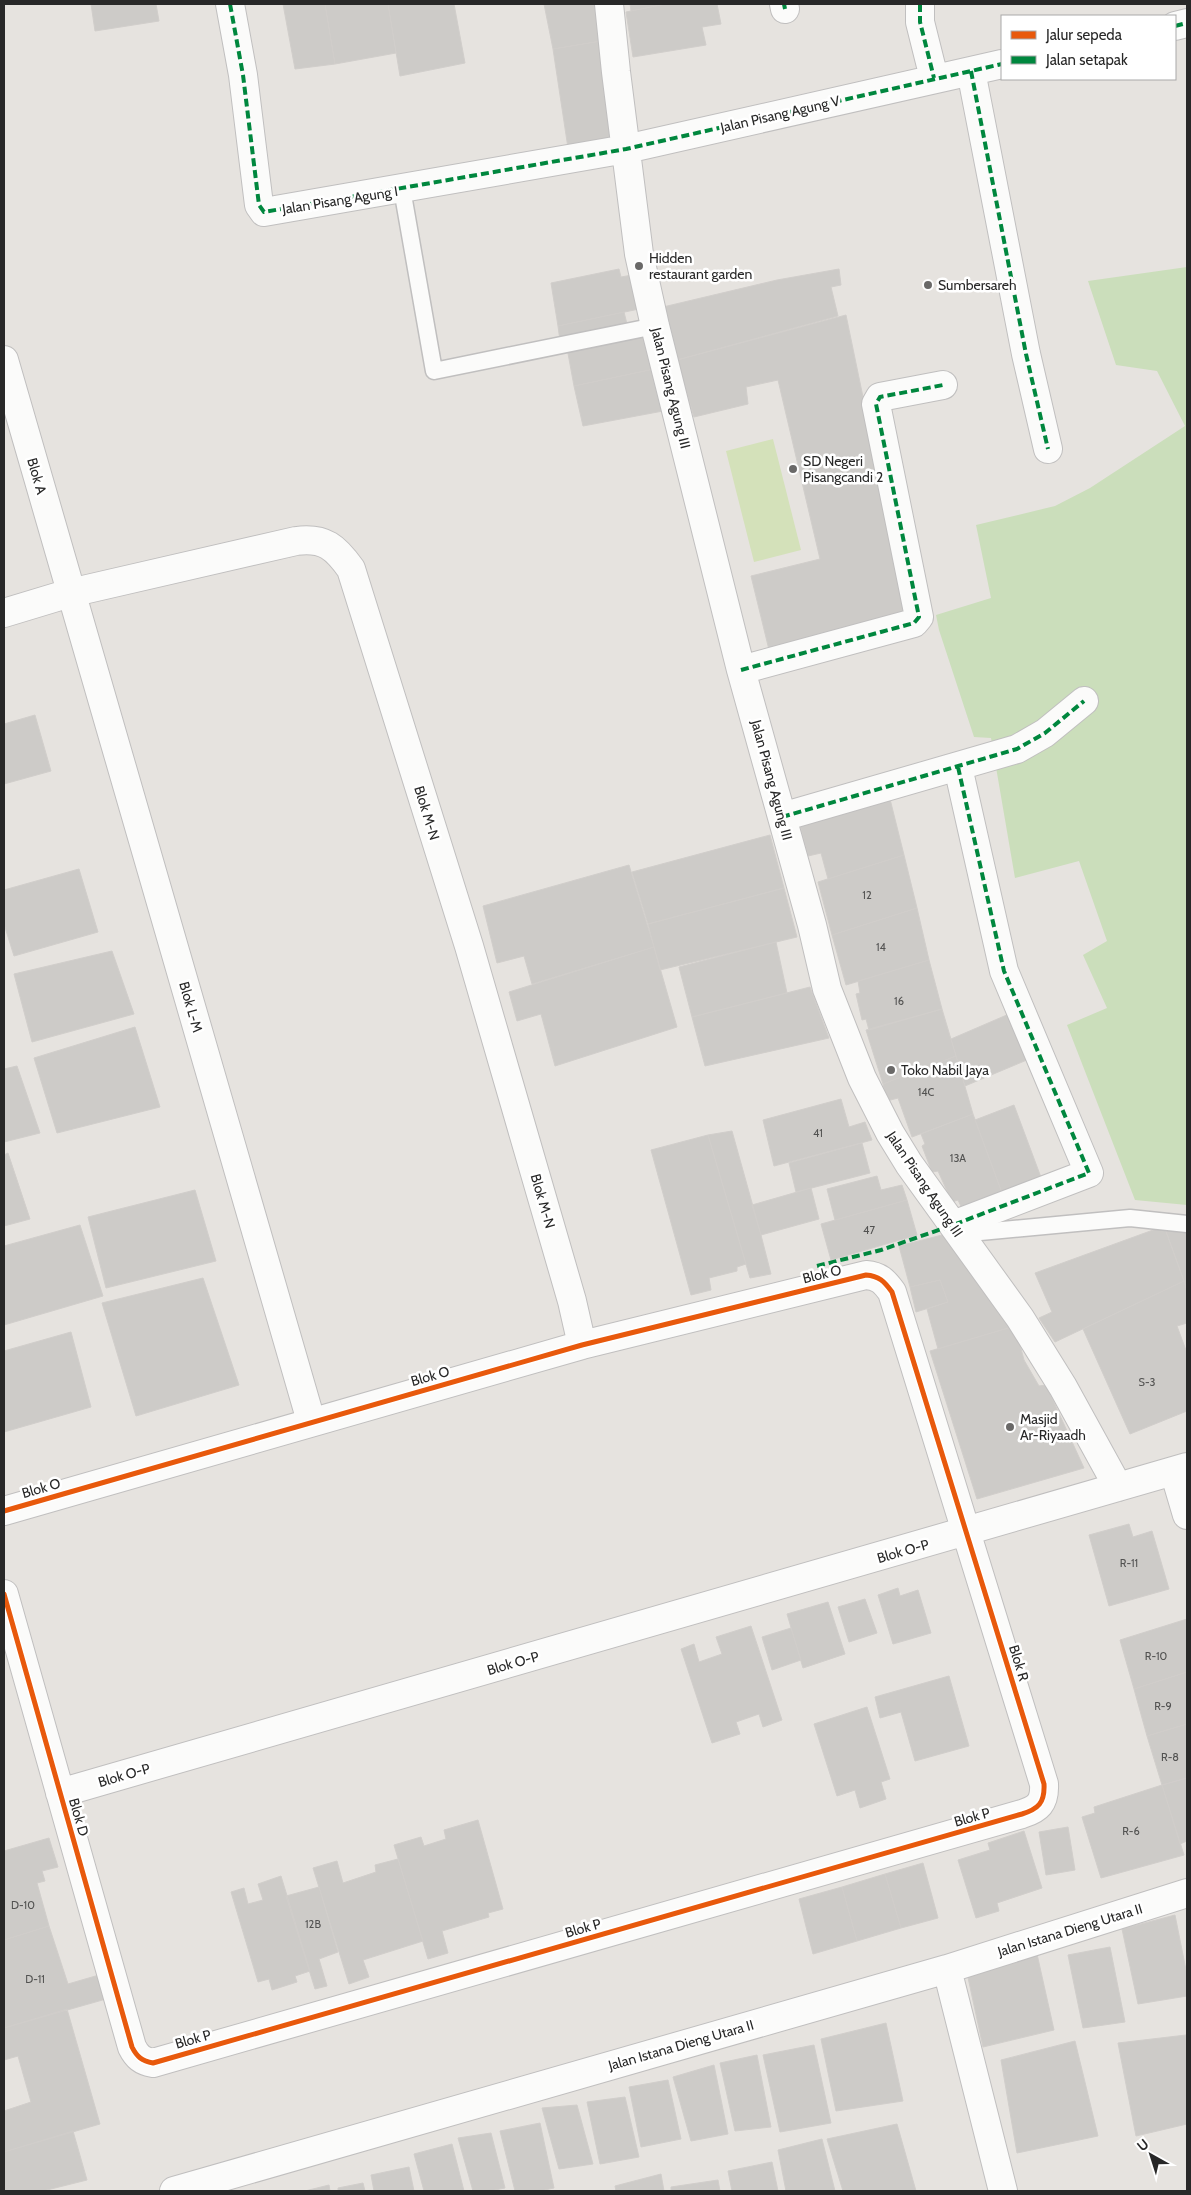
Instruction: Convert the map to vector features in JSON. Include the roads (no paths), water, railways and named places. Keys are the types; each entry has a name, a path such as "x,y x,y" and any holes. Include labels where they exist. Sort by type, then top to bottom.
{"street":[{"name":"Jalan Pisang Agung I","path":"230,4 243,75 258,205 264,212 626,149"},
{"name":"Jalan Pisang Agung III","path":"609,4 639,254 655,326 742,670 827,989 844,1035 890,1133 909,1164 1020,1318 1063,1386 1118,1487"},
{"path":"920,4 920,22 934,78"},
{"name":"Jalan Pisang Agung V","path":"626,149 1001,64"},
{"path":"971,71 1026,354 1048,449"},
{"name":"Blok A","path":"4,360 70,593"},
{"path":"742,670 914,623 919,618 876,404 880,397 943,385"},
{"name":"Blok M-N","path":"4,613 70,593 310,539 326,543 340,553 351,569 469,946 572,1301 582,1345"},
{"name":"Blok L-M","path":"70,593 312,1421"},
{"path":"782,817 958,767 1017,748 1031,742 1084,700"},
{"path":"956,1230 1089,1173 1004,971 958,767"},
{"name":"Blok O","path":"4,1510 582,1345 866,1275"},
{"name":"Blok R","path":"866,1275 876,1276 884,1281 892,1292 1044,1784 1043,1802"},
{"path":"1180,1469 1187,1514"},
{"name":"Blok O-P","path":"60,1793 1180,1469"},
{"name":"Blok D","path":"4,1594 132,2047"},
{"name":"Blok P","path":"132,2047 136,2055 141,2059 153,2063 1022,1814 1034,1810 1043,1802"},
{"name":"Jalan Istana Dieng Utara II","path":"174,2191 947,1969 1187,1893"},
{"path":"947,1969 1003,2191"}],"lane":[{"path":"402,189 434,371 655,326"},
{"path":"956,1230 1130,1218 1187,1224"}],"place":[{"name":"Hidden restaurant garden","path":"639,266"},
{"name":"Sumbersareh","path":"928,285"},
{"name":"SD Negeri Pisangcandi 2","path":"793,469"},
{"name":"Toko Nabil Jaya","path":"891,1070"},
{"name":"Masjid Ar-Riyaadh","path":"1010,1427"}]}
